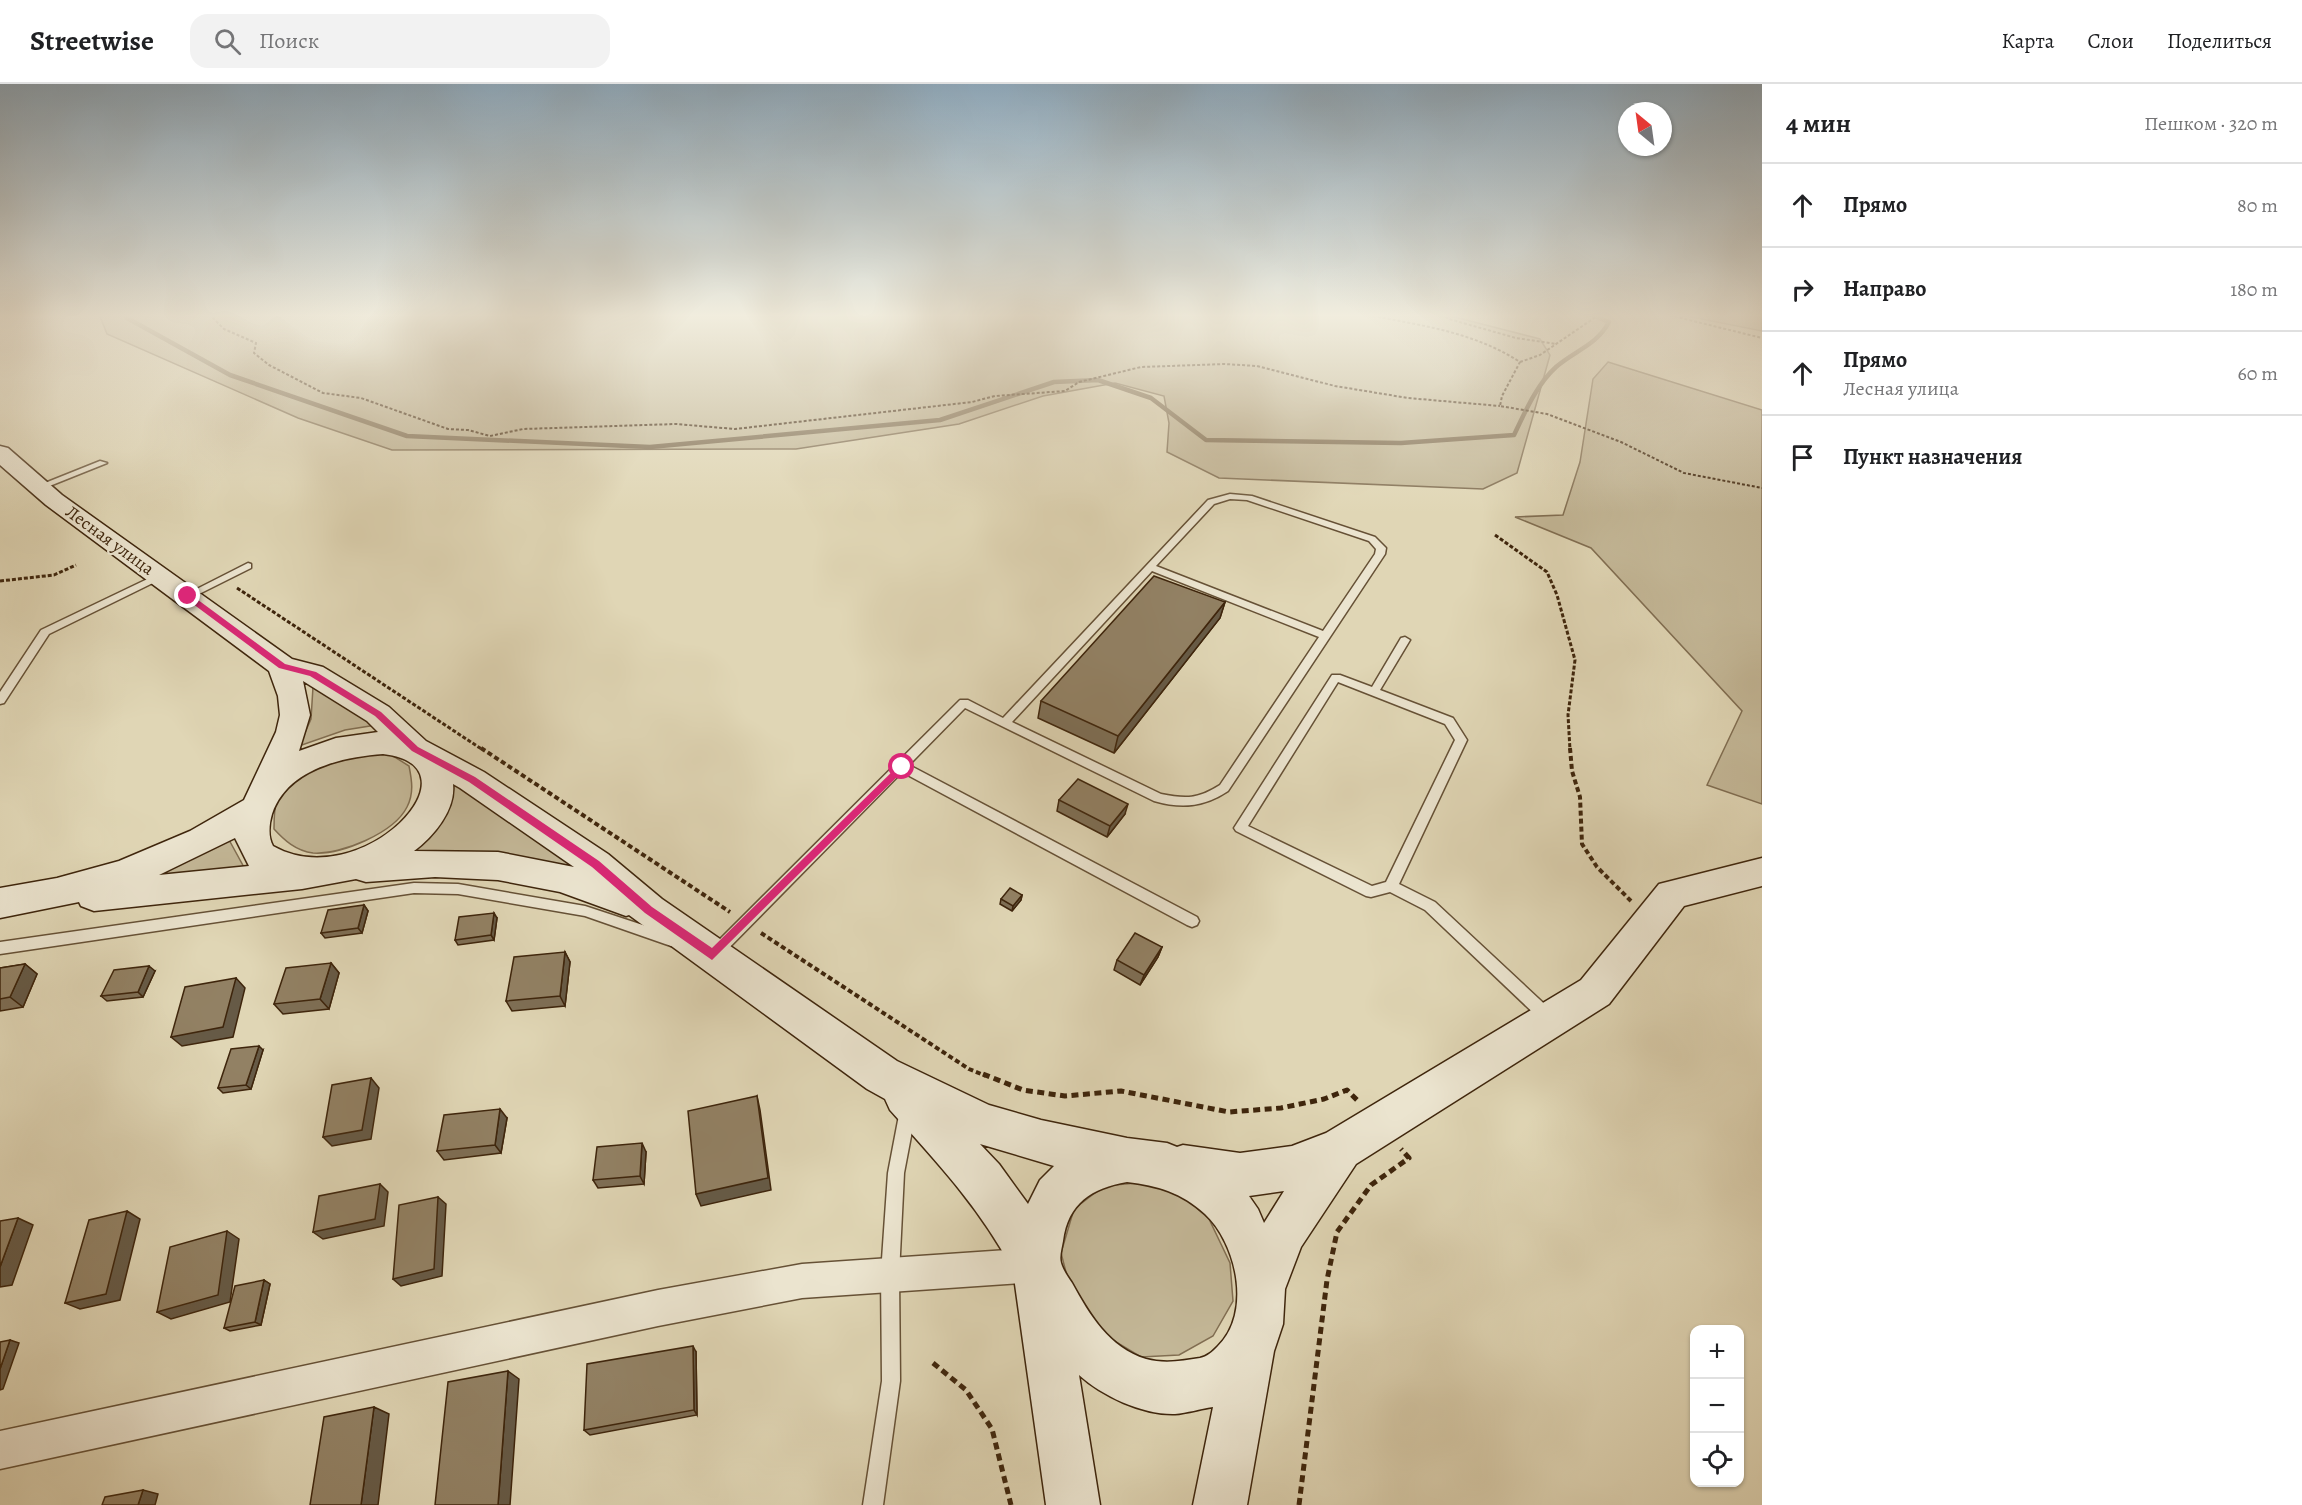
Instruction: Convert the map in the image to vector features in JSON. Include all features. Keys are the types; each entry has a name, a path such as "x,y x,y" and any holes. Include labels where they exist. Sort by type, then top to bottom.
{"street":[{"name":"Лесная улица","path":"0,453 39,487 282,666"},
{"path":"282,666 313,674 378,714 432,763 438,778 437,795 429,814 413,833 392,849 365,862 328,872 297,872 273,865 256,850 250,832 255,810 288,744 296,715 291,688 282,666"},
{"path":"44,897 146,866 255,810 273,784 298,765 329,750 361,742 390,742 415,749 472,780 596,864 649,910 896,1088 983,1180 1012,1221 1075,1339 1107,1367 1143,1383 1174,1388 1220,1380 1249,1350"},
{"path":"0,903 44,897 103,896 411,864 477,862 541,871 597,888 649,910"},
{"path":"1261,1289 1284,1232 1368,1112 1551,1021 1595,992 1662,906 1762,872"},
{"path":"896,1088 987,1126 1041,1142 1147,1163 1240,1175 1292,1168 1340,1149"},
{"path":"1073,1505 1036,1265 1042,1224 1056,1196 1076,1176 1097,1165 1147,1163 1203,1185 1222,1199 1242,1225 1256,1261 1261,1289 1258,1323 1249,1350 1220,1505"},
{"path":"0,1450 658,1308 802,1281 1036,1265"}],"lane":[{"path":"39,487 103,463"},
{"path":"0,948 414,888 458,889 585,910 712,955 964,703 1158,798 1183,803 1205,801 1224,788 1380,554 1381,548 1372,539 1249,498 1228,496 1211,502 1005,723"},
{"path":"188,596 248,566"},
{"path":"1149,567 1326,636"},
{"path":"0,700 45,632 160,576"},
{"path":"1374,692 1405,640"},
{"path":"1391,886 1461,740 1449,721 1336,678 1240,828 1371,892 1391,886 1430,906 1551,1021"},
{"path":"902,767 1192,921"},
{"path":"873,1505 891,1381 890,1274 896,1173 896,1088"}],"path":[{"path":"299,380 323,393 361,398 447,429 468,430 490,436 523,429 676,424 735,429 972,402 995,396 1065,390 1086,380"},
{"path":"1310,380 1383,394 1500,406 1547,414 1621,442 1684,472 1725,483 1762,488"},
{"path":"1500,406 1502,396 1510,380"},
{"path":"1495,535 1547,572 1566,622 1575,660 1568,715 1572,771 1580,797 1582,844 1597,867 1662,906"},
{"path":"0,581 54,575 76,565"},
{"path":"1299,1505 1326,1280 1337,1232 1371,1185 1409,1158 1368,1112"},
{"path":"933,1363 966,1390 992,1429 1011,1505"}],"shaded area":[{"path":"212,380 1543,380 1517,473 1483,489 1219,478 1167,452 1169,423 1164,396 1115,383 1043,396 959,424 796,449 392,450 298,418"},
{"path":"1593,380 1667,380 1762,410 1762,804 1707,785 1742,711 1591,548 1515,517 1563,515 1580,462"},
{"path":"313,687 376,725 345,730 299,746 311,719"},
{"path":"359,752 390,754 409,766 412,792 407,807 400,817 379,834 352,846 325,853 301,850 286,841 274,829 276,804 284,790 312,768"},
{"path":"453,783 597,876 401,855"},
{"path":"228,838 246,871 124,885"},
{"path":"1147,1182 1183,1196 1209,1219 1230,1263 1233,1301 1213,1336 1179,1355 1141,1357 1101,1333 1072,1295 1061,1253 1074,1209 1104,1186"}],"building":[{"path":"1154,576 1225,602 1118,736 1041,701"},
{"path":"1078,779 1128,804 1110,826 1059,800"},
{"path":"1010,888 1022,895 1013,906 1001,899"},
{"path":"364,905 358,928 321,933 328,910"},
{"path":"494,913 491,935 455,940 459,917"},
{"path":"1135,933 1162,947 1144,975 1117,960"},
{"path":"565,952 560,996 506,1001 514,957"},
{"path":"331,963 320,999 274,1004 286,968"},
{"path":"25,964 10,997 0,999 0,968"},
{"path":"149,966 138,992 101,996 114,970"},
{"path":"236,978 223,1027 171,1037 185,987"},
{"path":"259,1046 246,1085 218,1088 231,1049"},
{"path":"371,1078 362,1130 323,1137 332,1085"},
{"path":"757,1096 768,1178 696,1194 688,1111"},
{"path":"500,1109 495,1145 437,1151 444,1115"},
{"path":"642,1143 640,1176 593,1180 597,1147"},
{"path":"380,1184 375,1219 313,1232 319,1196"},
{"path":"438,1197 434,1269 393,1279 399,1205"},
{"path":"127,1211 106,1294 65,1303 89,1220"},
{"path":"18,1218 0,1267 0,1221"},
{"path":"227,1231 218,1295 157,1312 170,1247"},
{"path":"264,1280 255,1322 224,1328 235,1286"},
{"path":"10,1340 0,1369 0,1342"},
{"path":"693,1346 694,1410 584,1430 587,1364"},
{"path":"508,1371 498,1505 435,1505 448,1382"},
{"path":"374,1407 361,1505 310,1505 324,1417"},
{"path":"143,1490 138,1505 102,1505 105,1497"}],"waterway":[{"path":"245,380 407,436 650,447 940,420 1054,382 1091,380"},
{"path":"1099,380 1151,398 1206,440 1401,443 1514,435 1544,380"}],"route":[{"path":"188,596 282,666 313,674 378,714 415,749 472,780 596,864 649,910 712,955 902,767"}]}
